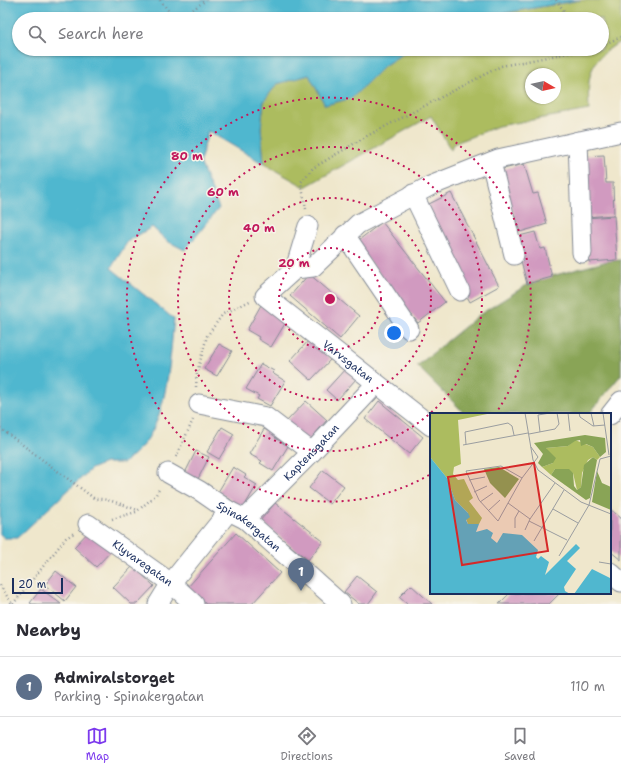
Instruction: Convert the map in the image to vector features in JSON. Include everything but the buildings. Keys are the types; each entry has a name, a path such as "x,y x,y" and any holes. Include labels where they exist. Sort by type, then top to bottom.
{"street":[{"path":"295,269 313,267 358,224 430,186 498,159 621,132"},
{"path":"578,141 582,253"},
{"path":"491,162 514,255"},
{"path":"413,194 460,291"},
{"path":"265,296 295,269 308,226"},
{"path":"345,235 409,329"},
{"name":"Varvsgatan","path":"265,296 430,425"},
{"name":"Kaptensgatan","path":"158,604 171,583 237,515 312,452 376,384"},
{"path":"611,414 621,401"},
{"path":"199,404 266,417 312,452"},
{"name":"Spinakergatan","path":"168,473 200,491 237,515 341,604"},
{"name":"Klyvaregatan","path":"88,524 171,583 194,604"},
{"path":"611,573 621,582"}],"path":[{"path":"160,0 169,12"},
{"path":"190,12 206,0"},
{"path":"556,0 565,12"},
{"path":"609,42 621,37"},
{"path":"308,226 301,182 313,168 367,136 501,66 553,56"},
{"path":"0,585 13,604 66,538 88,524 138,510 155,496 190,429 199,404 196,397 197,373 207,336 223,314 243,303 265,296"},
{"path":"0,428 95,499 117,502 138,510"}],"green space":[{"path":"580,0 621,0 621,42 609,50 609,12 511,12"},
{"path":"399,56 601,56 592,70 590,77 588,92 589,110 498,126 453,144 451,150 431,116 305,187 264,164 261,128 264,101 277,84 309,75 325,105 352,98 385,65"},
{"path":"621,260 621,375 590,413 464,413 417,366 479,315 533,281 608,261"}],"water":[{"path":"0,0 580,0 511,12 12,12 12,56 399,56 385,65 352,98 325,105 309,75 277,84 264,101 261,128 264,164 208,131 200,162 219,208 185,250 167,241 152,227 128,241 111,268 174,319 169,367 163,401 152,431 144,444 124,463 105,463 91,469 17,538 4,538 0,534"}],"place":[{"name":"Admiralstorget","path":"301,591"}]}
